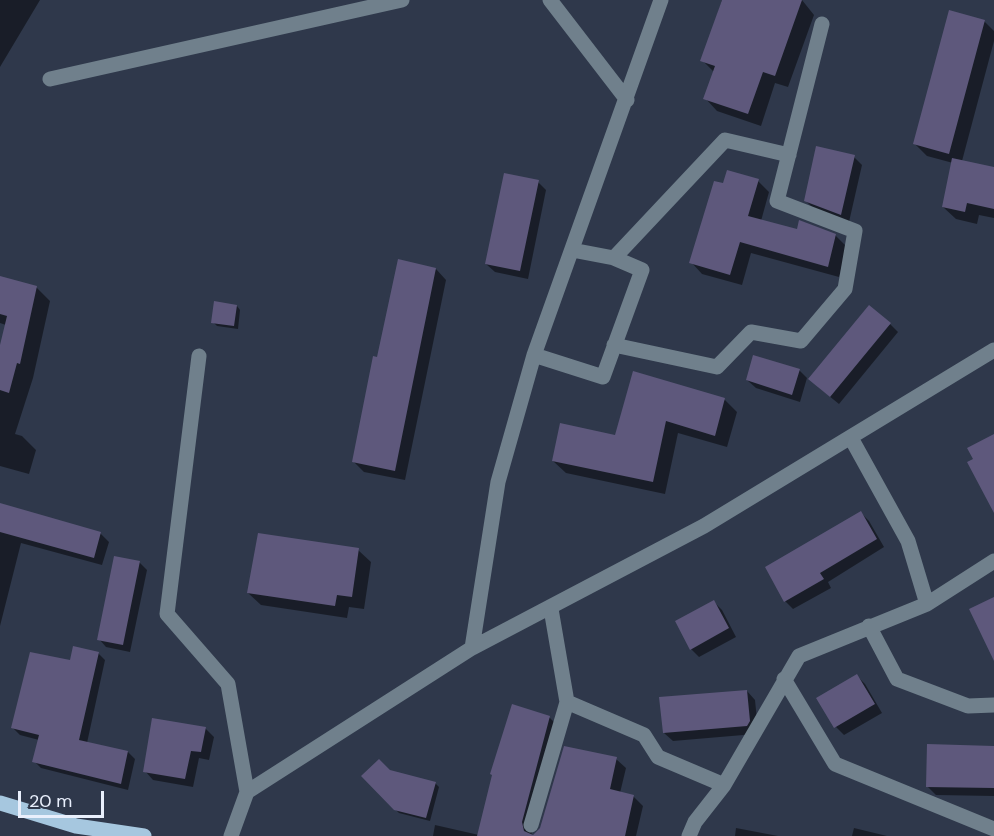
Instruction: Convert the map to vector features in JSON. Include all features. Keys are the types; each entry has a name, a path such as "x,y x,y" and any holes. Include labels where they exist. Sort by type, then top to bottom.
{"main road":[{"path":"0,803 76,826 144,836"}],"street":[{"path":"50,79 402,0"},
{"path":"550,0 627,100"},
{"path":"472,648 498,482 534,355 661,0"},
{"path":"614,345 717,367 751,332 801,341 845,289 855,231 777,201 822,24"},
{"path":"614,258 725,140 789,155"},
{"path":"534,355 603,378 642,270 614,258 572,250"},
{"path":"247,792 472,648 704,526 994,350"},
{"path":"199,356 167,614 228,684 247,792 231,836"},
{"path":"851,438 908,541 927,604"},
{"path":"689,836 695,822 724,785 799,656 868,626 927,604 994,561"},
{"path":"531,825 567,702 550,609"},
{"path":"868,626 897,679 968,706 994,705"},
{"path":"784,679 835,764 994,828"},
{"path":"567,702 644,735 658,757 724,785"}],"building":[{"path":"722,0 802,0 775,76 763,72 748,114 703,99 715,66 700,61"},
{"path":"949,10 985,20 949,154 913,144"},
{"path":"816,146 855,155 841,215 804,201"},
{"path":"952,158 994,167 994,209 967,203 965,212 942,207"},
{"path":"727,170 759,179 748,216 797,229 799,220 836,234 828,267 740,242 730,275 689,263 714,181 723,183"},
{"path":"504,173 539,180 520,271 485,264"},
{"path":"398,259 436,268 395,471 352,462 373,356 377,357"},
{"path":"0,276 37,286 20,364 17,363 9,393 0,390 0,345 7,316 0,314"},
{"path":"214,301 237,305 234,326 211,323"},
{"path":"869,305 891,323 830,397 808,379"},
{"path":"753,355 800,369 792,395 746,380"},
{"path":"633,371 725,398 715,436 666,421 653,482 552,461 560,423 615,435"},
{"path":"994,434 994,513 967,462 973,459 967,448"},
{"path":"0,503 101,532 94,558 0,532"},
{"path":"861,511 877,539 820,573 824,579 784,602 765,567"},
{"path":"258,533 359,548 352,597 337,595 335,606 247,593"},
{"path":"114,556 140,561 123,645 97,640"},
{"path":"994,597 994,661 969,609"},
{"path":"714,600 729,628 690,650 675,621"},
{"path":"73,646 99,652 79,740 128,751 121,784 32,762 39,735 11,728 30,652 70,660"},
{"path":"857,674 875,704 834,728 816,698"},
{"path":"747,690 750,721 747,726 663,733 659,697"},
{"path":"512,704 550,716 522,822 524,831 533,835 540,828 564,746 617,757 610,789 634,795 625,836 477,836 492,775 490,774"},
{"path":"152,718 206,727 201,752 191,751 185,779 143,772"},
{"path":"927,744 994,746 994,788 926,787"},
{"path":"379,759 390,770 436,782 426,818 394,810 361,776"}]}
